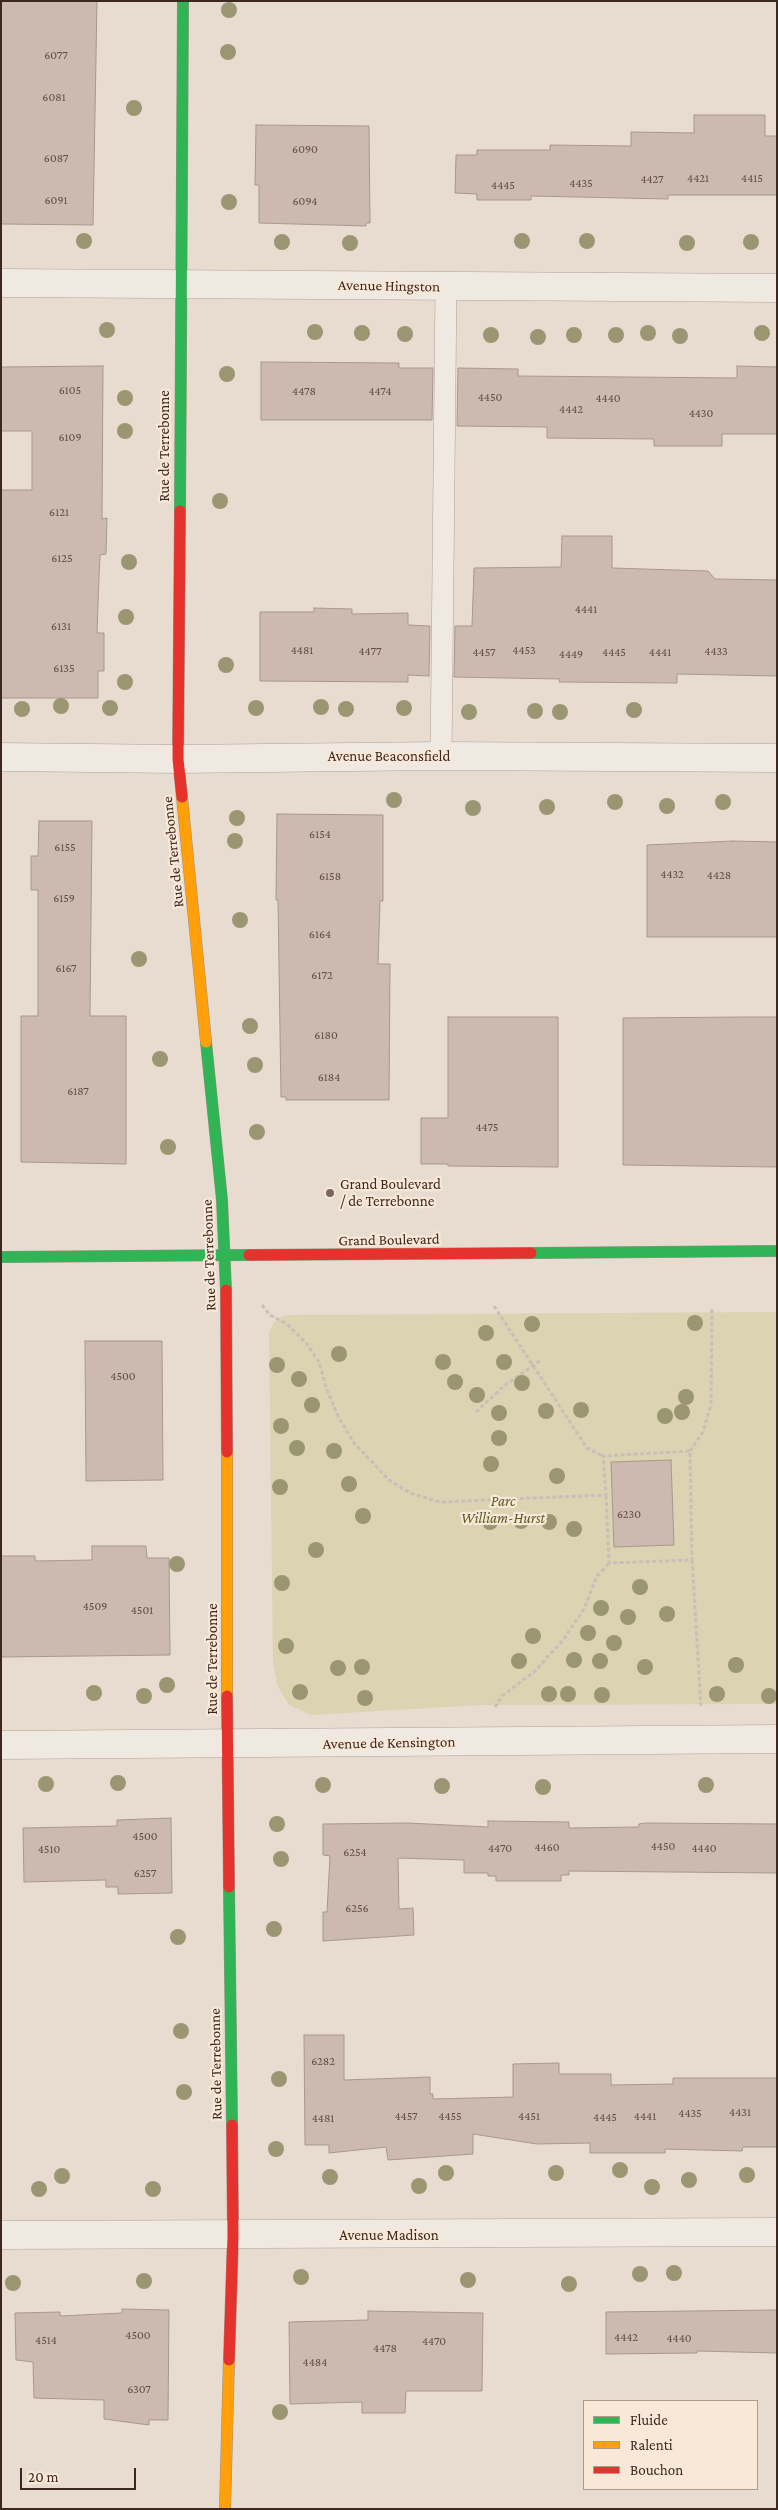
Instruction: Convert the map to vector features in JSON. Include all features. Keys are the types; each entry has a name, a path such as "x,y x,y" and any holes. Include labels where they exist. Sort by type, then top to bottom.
{"street":[{"name":"Rue de Terrebonne","path":"183,1 178,759 222,1200 227,1318 227,1744 233,2236 225,2509"},
{"name":"Avenue Hingston","path":"1,283 777,288"},
{"name":"Avenue Beaconsfield","path":"1,757 178,759 441,756 777,758"},
{"name":"Grand Boulevard","path":"1,1257 224,1257 777,1251"},
{"name":"Avenue de Kensington","path":"1,1745 777,1739"},
{"name":"Avenue Madison","path":"1,2235 233,2236 777,2232"}],"lane":[{"path":"441,756 446,286"}],"path":[{"path":"494,1306 587,1448 603,1456 690,1451"},
{"path":"701,1705 692,1560 690,1451 703,1432 712,1405 712,1307"},
{"path":"270,1315 287,1324 306,1344 319,1362 339,1418 354,1443 389,1480 410,1493 440,1502 606,1495"},
{"path":"476,1412 497,1392 541,1360"},
{"path":"494,1708 502,1696 535,1671 563,1640 584,1609 598,1576 609,1563 603,1456"},
{"path":"609,1563 692,1560"}],"green space":[{"name":"Parc William-Hurst","path":"777,1312 777,1704 479,1705 311,1715 289,1705 277,1685 273,1662 269,1332 275,1321 285,1315"}],"building":[{"path":"1,1 97,1 93,225 1,224"},
{"path":"694,115 765,115 765,136 777,136 777,195 668,195 668,199 531,196 531,200 477,200 477,194 455,193 456,155 477,155 477,150 550,150 550,145 631,146 631,132 694,133"},
{"path":"256,125 369,126 370,223 366,223 366,226 259,223 259,185 255,185"},
{"path":"261,362 399,363 399,368 433,368 432,420 261,420"},
{"path":"103,366 102,519 107,518 106,554 100,555 97,633 104,633 104,671 98,671 98,698 1,698 1,490 32,490 32,431 1,431 1,367"},
{"path":"737,366 777,367 777,434 722,434 722,446 654,446 654,439 547,438 547,427 457,426 458,368 518,369 518,376 737,378"},
{"path":"562,536 612,536 612,568 708,571 715,579 777,580 777,676 677,674 677,683 559,682 560,679 454,677 455,626 472,626 474,568 561,567"},
{"path":"314,608 352,609 352,614 408,613 408,625 430,626 429,676 408,675 408,682 260,681 260,612 314,612"},
{"path":"277,814 383,815 383,901 380,901 378,964 390,964 389,1100 286,1100 286,1097 281,1097 278,900 276,900"},
{"path":"39,821 92,821 90,1016 126,1016 126,1164 21,1162 21,1016 38,1016 38,890 31,890 31,856 38,856"},
{"path":"733,841 777,842 777,937 647,937 647,845"},
{"path":"448,1017 558,1017 558,1167 421,1164 421,1118 448,1118"},
{"path":"777,1017 777,1167 623,1165 623,1018"},
{"path":"85,1341 162,1341 163,1480 86,1481"},
{"path":"671,1460 674,1545 614,1547 611,1462"},
{"path":"92,1546 146,1546 147,1558 169,1558 170,1655 1,1657 1,1556 35,1556 35,1561 92,1560"},
{"path":"171,1818 172,1893 118,1894 118,1887 106,1887 106,1880 24,1882 23,1828 117,1826 117,1820"},
{"path":"488,1821 569,1822 569,1828 639,1827 639,1824 646,1823 777,1824 777,1873 569,1871 569,1875 561,1875 561,1881 496,1881 496,1876 488,1876 488,1873 464,1873 464,1860 398,1858 399,1909 413,1908 414,1935 323,1941 323,1912 327,1912 330,1856 323,1855 323,1824 408,1823 488,1827"},
{"path":"304,2035 344,2035 344,2080 430,2077 430,2094 433,2094 433,2099 513,2097 513,2064 559,2063 559,2074 611,2074 611,2085 673,2084 673,2078 777,2078 777,2147 743,2147 742,2151 665,2149 665,2153 590,2153 590,2143 537,2144 473,2134 473,2154 388,2160 386,2147 329,2153 329,2145 305,2145"},
{"path":"122,2309 169,2310 168,2420 149,2420 149,2425 104,2419 104,2400 34,2398 33,2362 16,2360 15,2313 60,2312 60,2316 122,2313"},
{"path":"777,2310 777,2353 697,2351 697,2353 606,2354 606,2312"},
{"path":"368,2311 483,2313 482,2391 406,2391 405,2413 362,2413 362,2402 290,2404 289,2322 368,2320"}],"traffic: fast":[{"path":"180,511 183,1"},
{"path":"206,1042 222,1200 226,1290"},
{"path":"531,1253 777,1251"},
{"path":"1,1257 249,1255"},
{"path":"229,1887 232,2125"}],"traffic: slow":[{"path":"182,797 206,1042"},
{"path":"227,1452 227,1696"},
{"path":"225,2509 229,2360"}],"traffic: jam":[{"path":"180,511 178,759 182,797"},
{"path":"249,1255 531,1253"},
{"path":"226,1290 227,1452"},
{"path":"227,1696 229,1887"},
{"path":"229,2360 233,2236 232,2125"}],"place":[{"name":"Grand Boulevard / de Terrebonne","path":"330,1193"}]}
